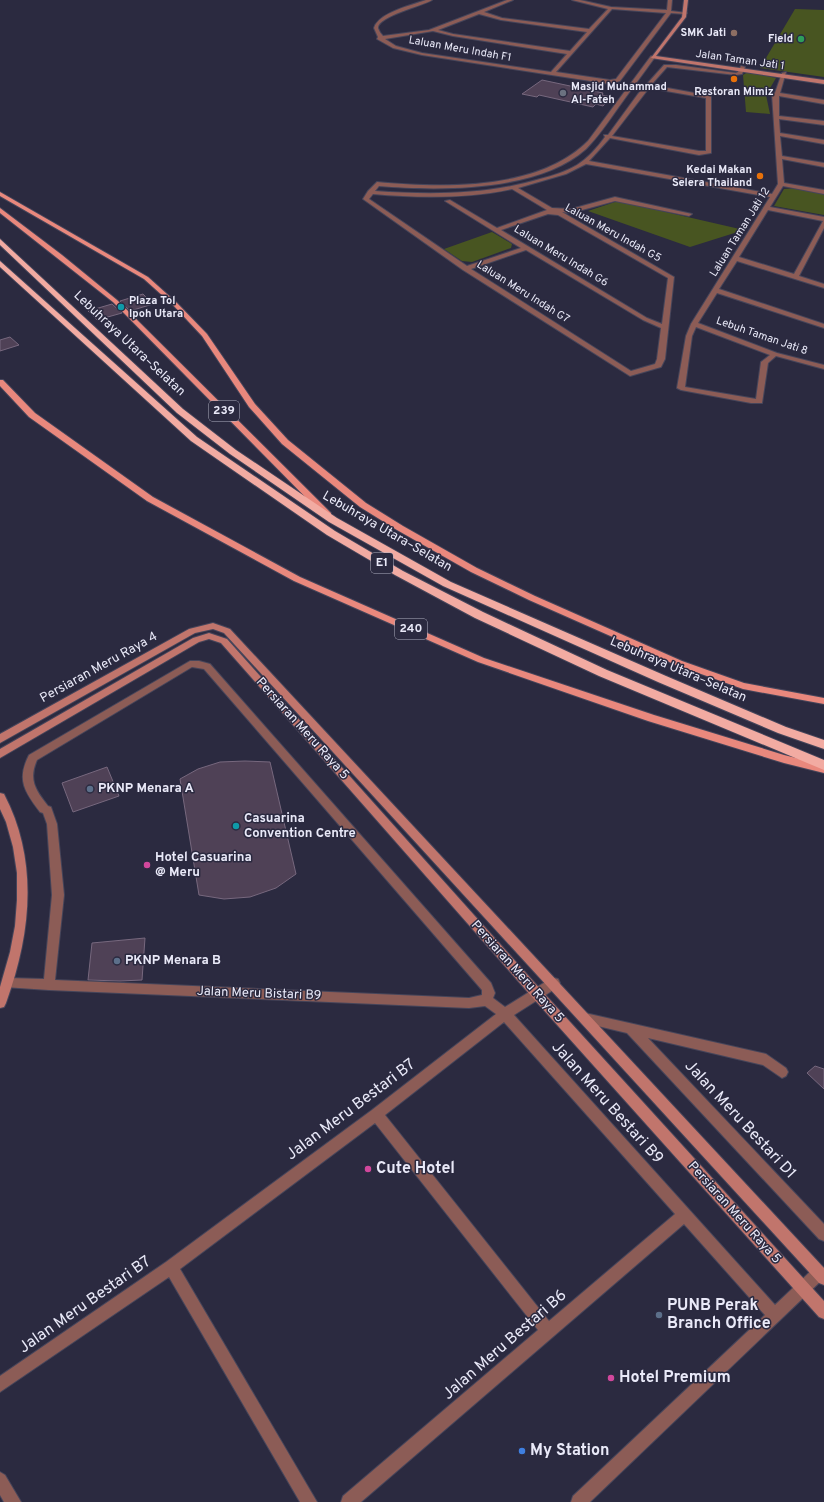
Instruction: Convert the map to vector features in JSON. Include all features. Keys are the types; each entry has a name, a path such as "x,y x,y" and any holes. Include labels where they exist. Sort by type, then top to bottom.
{"highway":[{"name":"Lebuhraya Utara–Selatan","path":"0,241 180,411 233,452 333,520 448,584 662,679 782,730 824,746"},
{"name":"Lebuhraya Utara–Selatan","path":"0,263 194,439 331,533 399,573 479,615 610,676 824,765"}],"main road":[{"path":"0,194 146,278 175,304 205,335 252,405 285,442 363,505 400,528 474,570 532,598 679,663 743,686 824,701"},
{"name":"239","path":"0,210 115,301 333,520"},
{"name":"240","path":"0,382 32,415 150,499 298,579 482,660 651,718 784,759 824,769"}],"street":[{"path":"430,0 382,19 376,28 379,38 434,30 511,0"},
{"path":"574,0 610,8 685,13"},
{"path":"669,12 670,0"},
{"path":"370,192 377,184 407,187 461,186 496,182 525,176 564,161 580,151 596,135 685,13 686,0"},
{"path":"552,74 610,8"},
{"path":"479,12 501,19 591,31"},
{"name":"Laluan Meru Indah F1","path":"379,38 396,48 417,53 613,82 618,80 661,25 669,12"},
{"path":"434,30 459,36 572,53"},
{"name":"Jalan Taman Jati 1","path":"654,56 824,80"},
{"name":"Jalan Taman Jati 1","path":"654,56 718,69"},
{"path":"370,192 426,196 467,194 514,188 555,176 585,162 610,137 647,86 666,66 670,65 718,69 736,74 742,69"},
{"name":"Laluan Taman Jati 12","path":"775,354 766,362 758,401 751,402 683,390 680,386 689,336 694,324 781,184 775,94 783,75"},
{"path":"596,135 700,153 709,152 709,97 647,86"},
{"path":"775,94 824,102"},
{"path":"776,117 824,123"},
{"path":"778,134 824,142"},
{"path":"780,158 824,165"},
{"path":"585,162 774,196"},
{"path":"781,184 824,192"},
{"path":"514,188 551,210 571,211 615,199 689,214"},
{"name":"Laluan Meru Indah G7","path":"370,192 366,199 465,269 630,374 640,372 660,362 664,327"},
{"name":"Laluan Meru Indah G6","path":"448,201 645,319 664,327"},
{"path":"766,208 824,219"},
{"name":"Laluan Meru Indah G5","path":"496,230 547,212 559,213 672,277 664,327"},
{"path":"796,276 824,222"},
{"path":"465,269 526,248"},
{"path":"735,258 824,286"},
{"path":"715,290 824,326"},
{"name":"Lebuh Taman Jati 8","path":"694,324 775,354 824,367"},
{"name":"Persiaran Meru Raya 4","path":"0,739 192,630 211,631"},
{"name":"Persiaran Meru Raya 4","path":"0,754 211,631"},
{"name":"Persiaran Meru Raya 5","path":"211,631 227,631 554,983 821,1276"},
{"name":"Persiaran Meru Raya 5","path":"211,631 224,641 537,994 824,1312"},
{"path":"49,984 58,895 52,824 47,810 44,809 29,786 26,774 28,768 33,758 190,664 199,664 207,666 487,987 489,993 486,1000 505,1014"},
{"path":"0,797 14,828 21,859 23,888 19,937 8,983 0,1003"},
{"name":"Jalan Meru Bistari B9","path":"8,983 469,1003 486,1000"},
{"name":"Jalan Meru Bestari B7","path":"0,1385 171,1267 376,1114 505,1014 554,983"},
{"name":"Jalan Meru Bestari B9","path":"505,1014 684,1215"},
{"path":"585,1018 766,1060 782,1072"},
{"name":"Jalan Meru Bestari D1","path":"631,1029 824,1234"},
{"path":"376,1114 548,1331"},
{"path":"684,1215 775,1315"},
{"name":"Jalan Meru Bestari B6","path":"349,1502 684,1215"},
{"name":"Jalan Meru Bestari B7","path":"171,1267 309,1502"},
{"path":"579,1502 802,1289 821,1276"},
{"path":"0,1480 13,1502"}],"green space":[{"name":"Field","path":"795,9 824,10 824,77 760,68"},
{"path":"748,72 776,78 766,95 770,114 746,112 743,75"},
{"path":"797,188 824,193 824,215 774,206 784,189"},
{"path":"618,201 744,230 690,247 588,211"},
{"path":"492,232 512,244 511,248 472,262 462,261 444,249"}],"building":[{"name":"Masjid Muhammad Al-Fateh","path":"542,80 603,93 602,95 612,97 603,106 596,104 593,107 539,95 537,97 522,94"},
{"path":"143,294 153,304 130,311 120,301"},
{"path":"112,304 122,313 97,320 88,311"},
{"path":"10,337 19,345 0,351 0,340"},
{"name":"Casuarina Convention Centre","path":"220,762 270,762 296,874 276,888 250,897 224,899 199,895 180,779 198,769"},
{"name":"PKNP Menara A","path":"107,767 119,796 73,812 62,783"},
{"name":"PKNP Menara B","path":"145,938 142,980 88,980 92,943"},
{"path":"815,1066 824,1069 824,1089 807,1073"}],"place":[{"name":"SMK Jati","path":"734,33"},
{"name":"Field","path":"801,39"},
{"name":"Restoran Mimiz","path":"734,79"},
{"name":"Masjid Muhammad Al-Fateh","path":"563,93"},
{"name":"Kedai Makan Selera Thailand","path":"760,176"},
{"name":"Plaza Tol Ipoh Utara","path":"121,307"},
{"name":"PKNP Menara A","path":"90,789"},
{"name":"Casuarina Convention Centre","path":"236,826"},
{"name":"Hotel Casuarina @ Meru","path":"147,865"},
{"name":"PKNP Menara B","path":"117,961"},
{"name":"Cute Hotel","path":"368,1169"},
{"name":"PUNB Perak Branch Office","path":"659,1315"},
{"name":"Hotel Premium","path":"611,1378"},
{"name":"My Station","path":"522,1451"}]}
